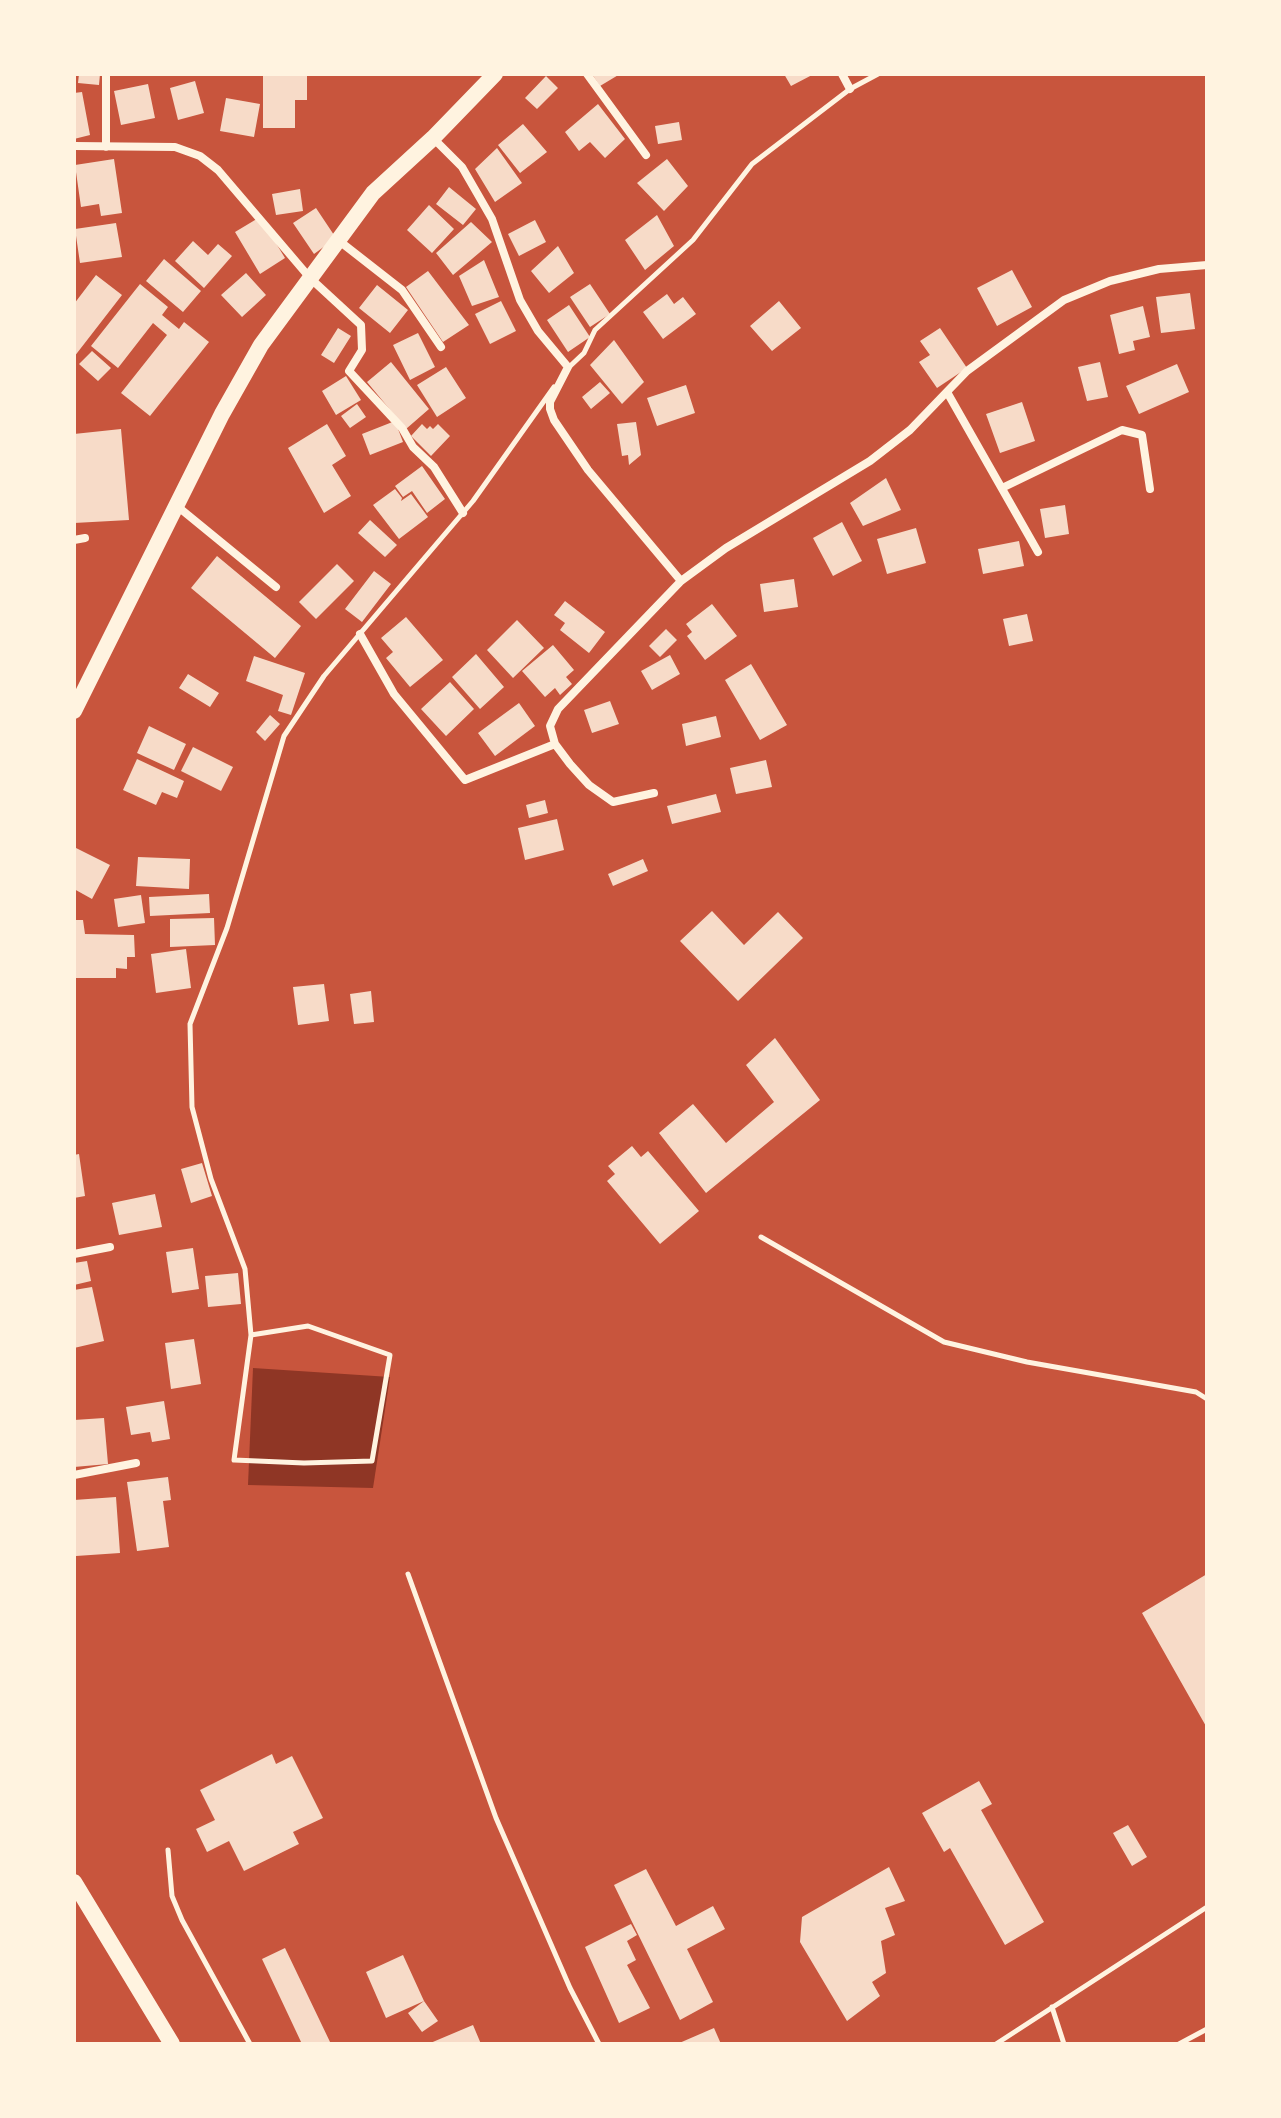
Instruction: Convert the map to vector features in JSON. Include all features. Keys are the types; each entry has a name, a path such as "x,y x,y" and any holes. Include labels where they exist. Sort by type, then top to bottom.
{"main road":[{"path":"74,711 222,414 261,345 373,193 433,138 495,74"},
{"path":"74,1882 172,2044"}],"street":[{"path":"106,74 106,147"},
{"path":"587,74 646,155"},
{"path":"842,74 850,89"},
{"path":"433,138 462,167 492,219 520,300 538,331 568,367 550,402 554,420 588,470 681,581"},
{"path":"74,146 175,147 200,156 218,170 310,278 361,325 362,350 349,371 402,428 413,447 434,467 463,513"},
{"path":"338,240 402,290 441,347"},
{"path":"654,793 613,802 589,785 555,744 550,726 558,709 681,581 726,548 870,461 910,430 967,371 1064,300 1110,281 1159,269 1207,265"},
{"path":"947,392 1038,552"},
{"path":"1002,488 1122,430 1142,435 1150,489"},
{"path":"176,506 276,587"},
{"path":"74,540 85,538"},
{"path":"360,634 394,694 465,780 555,744"},
{"path":"74,1254 110,1247"},
{"path":"74,1475 136,1463"}],"lane":[{"path":"251,1335 308,1326 390,1355 372,1461 304,1463 234,1460 251,1335 245,1269 211,1179 192,1107 190,1024 227,928 284,736 324,676 463,513 568,367 584,353 595,330 693,240 752,164 850,89 878,74"},
{"path":"761,1237 944,1342 1027,1362 1196,1392 1207,1399"},
{"path":"408,1574 496,1818 570,1988 599,2044"},
{"path":"168,1850 172,1896 182,1920 250,2044"},
{"path":"996,2044 1207,1907"},
{"path":"1052,2007 1064,2044"},
{"path":"1179,2044 1207,2029"}],"shaded area":[{"path":"253,1368 390,1377 373,1488 248,1485"}],"building":[{"path":"79,74 100,74 99,85 78,83"},
{"path":"263,74 307,74 307,100 295,100 295,128 263,128"},
{"path":"592,74 620,74 600,86"},
{"path":"784,74 814,74 791,86"},
{"path":"546,76 558,88 537,109 525,98"},
{"path":"195,81 204,113 178,120 170,88"},
{"path":"148,84 155,118 121,125 114,91"},
{"path":"82,92 90,135 74,139 74,93"},
{"path":"226,98 260,104 254,137 220,131"},
{"path":"598,104 625,139 605,158 590,142 579,151 565,132"},
{"path":"679,122 682,140 658,144 655,126"},
{"path":"523,124 547,152 520,173 498,145"},
{"path":"497,148 522,183 495,202 475,169"},
{"path":"114,159 122,213 101,216 99,204 81,207 75,165"},
{"path":"667,159 688,186 664,211 637,183"},
{"path":"449,187 476,209 463,225 436,204"},
{"path":"300,189 303,211 276,215 272,194"},
{"path":"429,205 454,229 432,253 407,230"},
{"path":"316,208 336,238 314,254 293,223"},
{"path":"657,215 674,246 645,270 625,240"},
{"path":"260,217 285,258 260,274 235,232"},
{"path":"535,220 546,242 519,256 508,234"},
{"path":"471,222 492,242 453,275 436,253"},
{"path":"116,223 122,257 80,263 75,229"},
{"path":"193,241 208,255 218,244 232,256 204,288 175,261"},
{"path":"558,246 574,273 549,293 531,271"},
{"path":"164,259 201,291 183,312 146,281"},
{"path":"484,260 499,297 472,306 459,276"},
{"path":"1012,270 1032,307 997,326 977,288"},
{"path":"428,271 469,325 443,342 406,287"},
{"path":"246,273 266,295 242,317 221,295"},
{"path":"96,275 122,295 74,357 74,304"},
{"path":"140,284 168,307 162,315 179,329 184,322 209,342 150,416 121,393 167,335 153,323 118,368 91,346"},
{"path":"590,284 610,314 590,327 570,297"},
{"path":"377,285 408,310 390,333 359,308"},
{"path":"1190,293 1195,329 1161,333 1156,297"},
{"path":"667,294 674,304 683,297 696,314 663,339 643,312"},
{"path":"501,301 516,331 490,344 475,314"},
{"path":"779,301 801,328 772,351 750,326"},
{"path":"569,305 590,337 568,352 547,320"},
{"path":"1143,306 1150,337 1133,341 1135,350 1119,354 1110,315"},
{"path":"338,328 351,336 334,363 321,355"},
{"path":"940,328 967,368 937,388 919,362 930,355 920,341"},
{"path":"418,333 435,367 410,380 393,345"},
{"path":"614,340 644,382 622,404 590,365"},
{"path":"92,351 111,368 98,381 79,364"},
{"path":"391,362 429,409 406,429 367,382"},
{"path":"1100,362 1108,397 1087,401 1078,367"},
{"path":"1177,364 1189,392 1139,414 1126,386"},
{"path":"446,367 466,398 437,417 417,385"},
{"path":"346,376 361,400 336,415 322,391"},
{"path":"600,382 610,393 591,409 582,397"},
{"path":"686,385 695,413 657,426 647,398"},
{"path":"1022,402 1035,441 1000,453 986,414"},
{"path":"357,404 366,417 350,428 341,416"},
{"path":"395,421 403,442 370,455 362,434"},
{"path":"636,422 641,455 629,465 628,455 622,456 617,424"},
{"path":"327,424 346,456 332,465 351,496 324,513 288,448"},
{"path":"422,424 427,429 430,426 433,429 438,424 450,436 431,456 411,436"},
{"path":"121,429 129,520 74,523 74,434"},
{"path":"422,466 445,499 427,513 412,491 403,497 395,486"},
{"path":"886,478 901,510 863,526 850,503"},
{"path":"395,489 401,501 411,494 428,517 399,539 373,505"},
{"path":"1065,505 1069,534 1045,538 1040,509"},
{"path":"370,520 397,545 385,557 358,533"},
{"path":"842,522 862,561 833,576 813,538"},
{"path":"916,528 926,563 887,574 877,539"},
{"path":"1019,541 1024,566 983,574 978,549"},
{"path":"217,556 301,626 275,658 191,588"},
{"path":"337,564 354,581 316,619 299,602"},
{"path":"374,571 391,584 362,622 345,609"},
{"path":"794,579 798,607 764,612 760,584"},
{"path":"565,601 605,632 589,653 560,630 565,623 554,615"},
{"path":"712,604 737,636 705,660 687,636 692,632 686,624"},
{"path":"1027,614 1033,641 1009,646 1003,619"},
{"path":"406,617 443,660 410,687 386,658 393,652 381,638"},
{"path":"517,620 544,648 513,678 487,650"},
{"path":"666,629 677,640 660,657 649,646"},
{"path":"553,645 574,670 566,677 572,684 560,695 555,688 545,697 522,671"},
{"path":"476,654 504,687 480,709 452,677"},
{"path":"670,655 680,674 652,690 641,671"},
{"path":"254,656 305,673 291,715 278,711 283,695 246,681"},
{"path":"751,664 787,725 760,740 725,680"},
{"path":"188,674 219,693 210,707 179,688"},
{"path":"450,682 474,709 446,736 421,709"},
{"path":"610,701 619,724 592,733 584,710"},
{"path":"519,703 535,726 495,756 478,733"},
{"path":"270,715 280,724 265,741 256,732"},
{"path":"716,716 721,737 686,746 682,724"},
{"path":"149,726 186,744 174,770 137,753"},
{"path":"193,747 233,767 221,791 181,771"},
{"path":"137,759 184,781 177,798 162,792 156,805 123,790"},
{"path":"766,760 772,787 736,794 730,768"},
{"path":"716,794 721,812 672,824 667,806"},
{"path":"545,800 548,813 529,818 526,805"},
{"path":"557,819 564,850 525,860 518,828"},
{"path":"74,847 110,865 92,899 74,889"},
{"path":"138,857 190,859 189,889 136,886"},
{"path":"643,859 648,871 613,886 608,874"},
{"path":"209,894 210,913 150,916 149,897"},
{"path":"141,895 145,923 118,927 114,899"},
{"path":"712,911 744,945 778,912 803,938 738,1001 680,941"},
{"path":"214,918 215,945 170,947 170,919"},
{"path":"74,920 83,920 85,934 134,935 135,957 127,957 127,969 116,968 116,978 74,978"},
{"path":"186,949 191,988 156,993 151,954"},
{"path":"324,984 329,1021 298,1025 293,987"},
{"path":"371,991 374,1022 354,1024 350,994"},
{"path":"775,1038 820,1100 706,1193 659,1133 693,1104 726,1143 774,1102 746,1065"},
{"path":"632,1146 641,1157 648,1151 699,1211 660,1244 607,1181 615,1174 608,1166"},
{"path":"79,1154 85,1196 74,1198 74,1155"},
{"path":"202,1163 212,1196 191,1203 181,1169"},
{"path":"155,1194 162,1227 119,1235 112,1203"},
{"path":"193,1248 199,1289 172,1293 166,1252"},
{"path":"87,1261 91,1281 74,1285 74,1263"},
{"path":"238,1273 241,1304 208,1307 205,1276"},
{"path":"92,1287 104,1341 74,1348 74,1290"},
{"path":"194,1339 201,1384 171,1389 165,1343"},
{"path":"164,1401 170,1439 152,1442 150,1432 131,1435 126,1407"},
{"path":"104,1418 108,1464 74,1467 74,1420"},
{"path":"168,1477 171,1500 163,1501 169,1547 137,1551 127,1482"},
{"path":"116,1497 120,1553 76,1556 74,1500"},
{"path":"1207,1574 1207,1728 1142,1613"},
{"path":"272,1754 276,1764 292,1756 323,1818 293,1832 299,1844 244,1871 229,1841 207,1852 196,1829 215,1820 200,1790"},
{"path":"979,1781 992,1804 981,1810 1044,1922 1005,1945 950,1848 944,1852 922,1813"},
{"path":"1128,1825 1147,1857 1132,1866 1113,1833"},
{"path":"889,1867 905,1901 885,1908 895,1935 881,1941 886,1973 872,1982 880,1996 847,2021 800,1942 802,1917"},
{"path":"646,1869 676,1926 713,1906 725,1929 687,1949 713,2002 680,2020 614,1885"},
{"path":"631,1924 637,1935 627,1941 636,1960 627,1965 650,2008 619,2023 585,1947"},
{"path":"285,1948 331,2044 302,2044 262,1959"},
{"path":"403,1955 424,2001 386,2018 366,1972"},
{"path":"424,2001 438,2021 422,2032 408,2013"},
{"path":"473,2025 481,2044 428,2044"},
{"path":"714,2028 721,2044 677,2044"}]}
